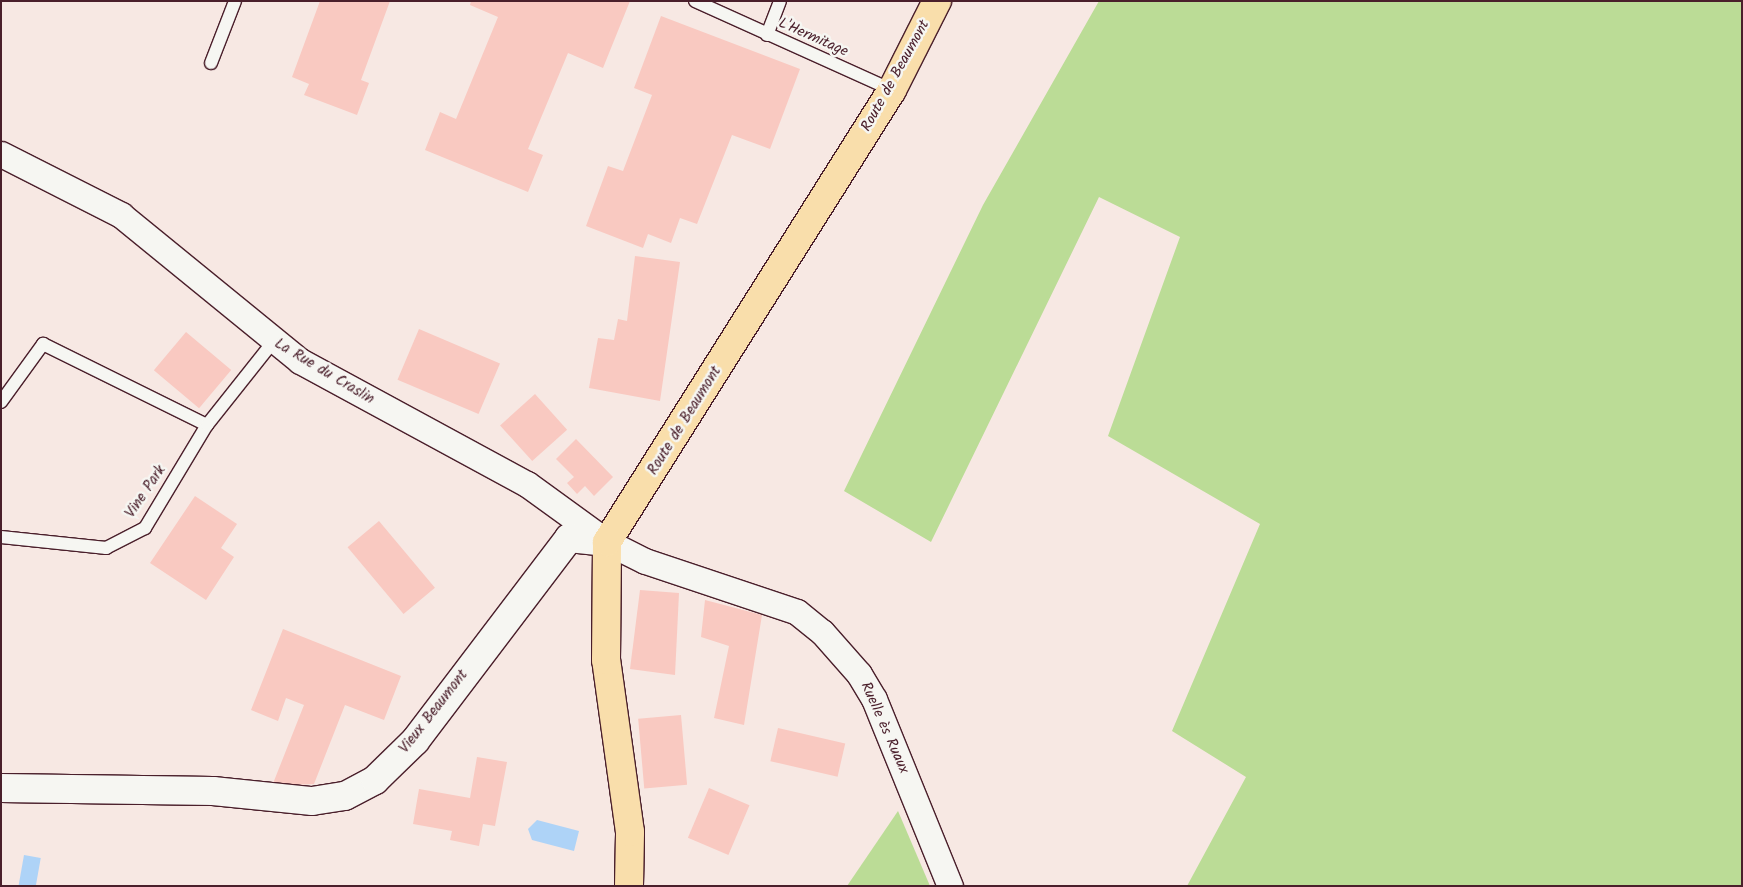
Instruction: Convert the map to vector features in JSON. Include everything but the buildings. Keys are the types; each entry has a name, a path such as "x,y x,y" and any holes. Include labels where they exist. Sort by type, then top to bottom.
{"main road":[{"name":"Route de Beaumont","path":"607,542 892,90 937,1"},
{"path":"607,542 606,660 630,832 630,886"}],"street":[{"name":"La Rue du Craslin","path":"1,154 121,215 273,342 420,429 527,484 607,542"},
{"name":"Vieux Beaumont","path":"1,788 213,791 312,801 345,796 375,780 415,741 569,538 607,542"},
{"name":"Ruelle ès Ruaux","path":"607,542 644,561 797,612 822,632 859,674 874,699 950,886"}],"lane":[{"path":"210,63 235,1"},
{"name":"L'Hermitage","path":"695,1 892,90"},
{"path":"767,35 780,1"},
{"name":"Vine Park","path":"1,537 106,548 145,528 207,426 273,342"},
{"path":"1,402 42,344 207,426"}],"green space":[{"path":"1099,1 1742,1 1742,886 1187,886 1246,777 1172,731 1260,524 1108,436 1180,237 1099,197 931,542 844,491 983,205"},
{"path":"898,811 930,886 847,886"}],"water":[{"path":"537,820 579,831 574,851 532,840 528,829"},
{"path":"24,855 41,858 36,886 19,886"}]}
